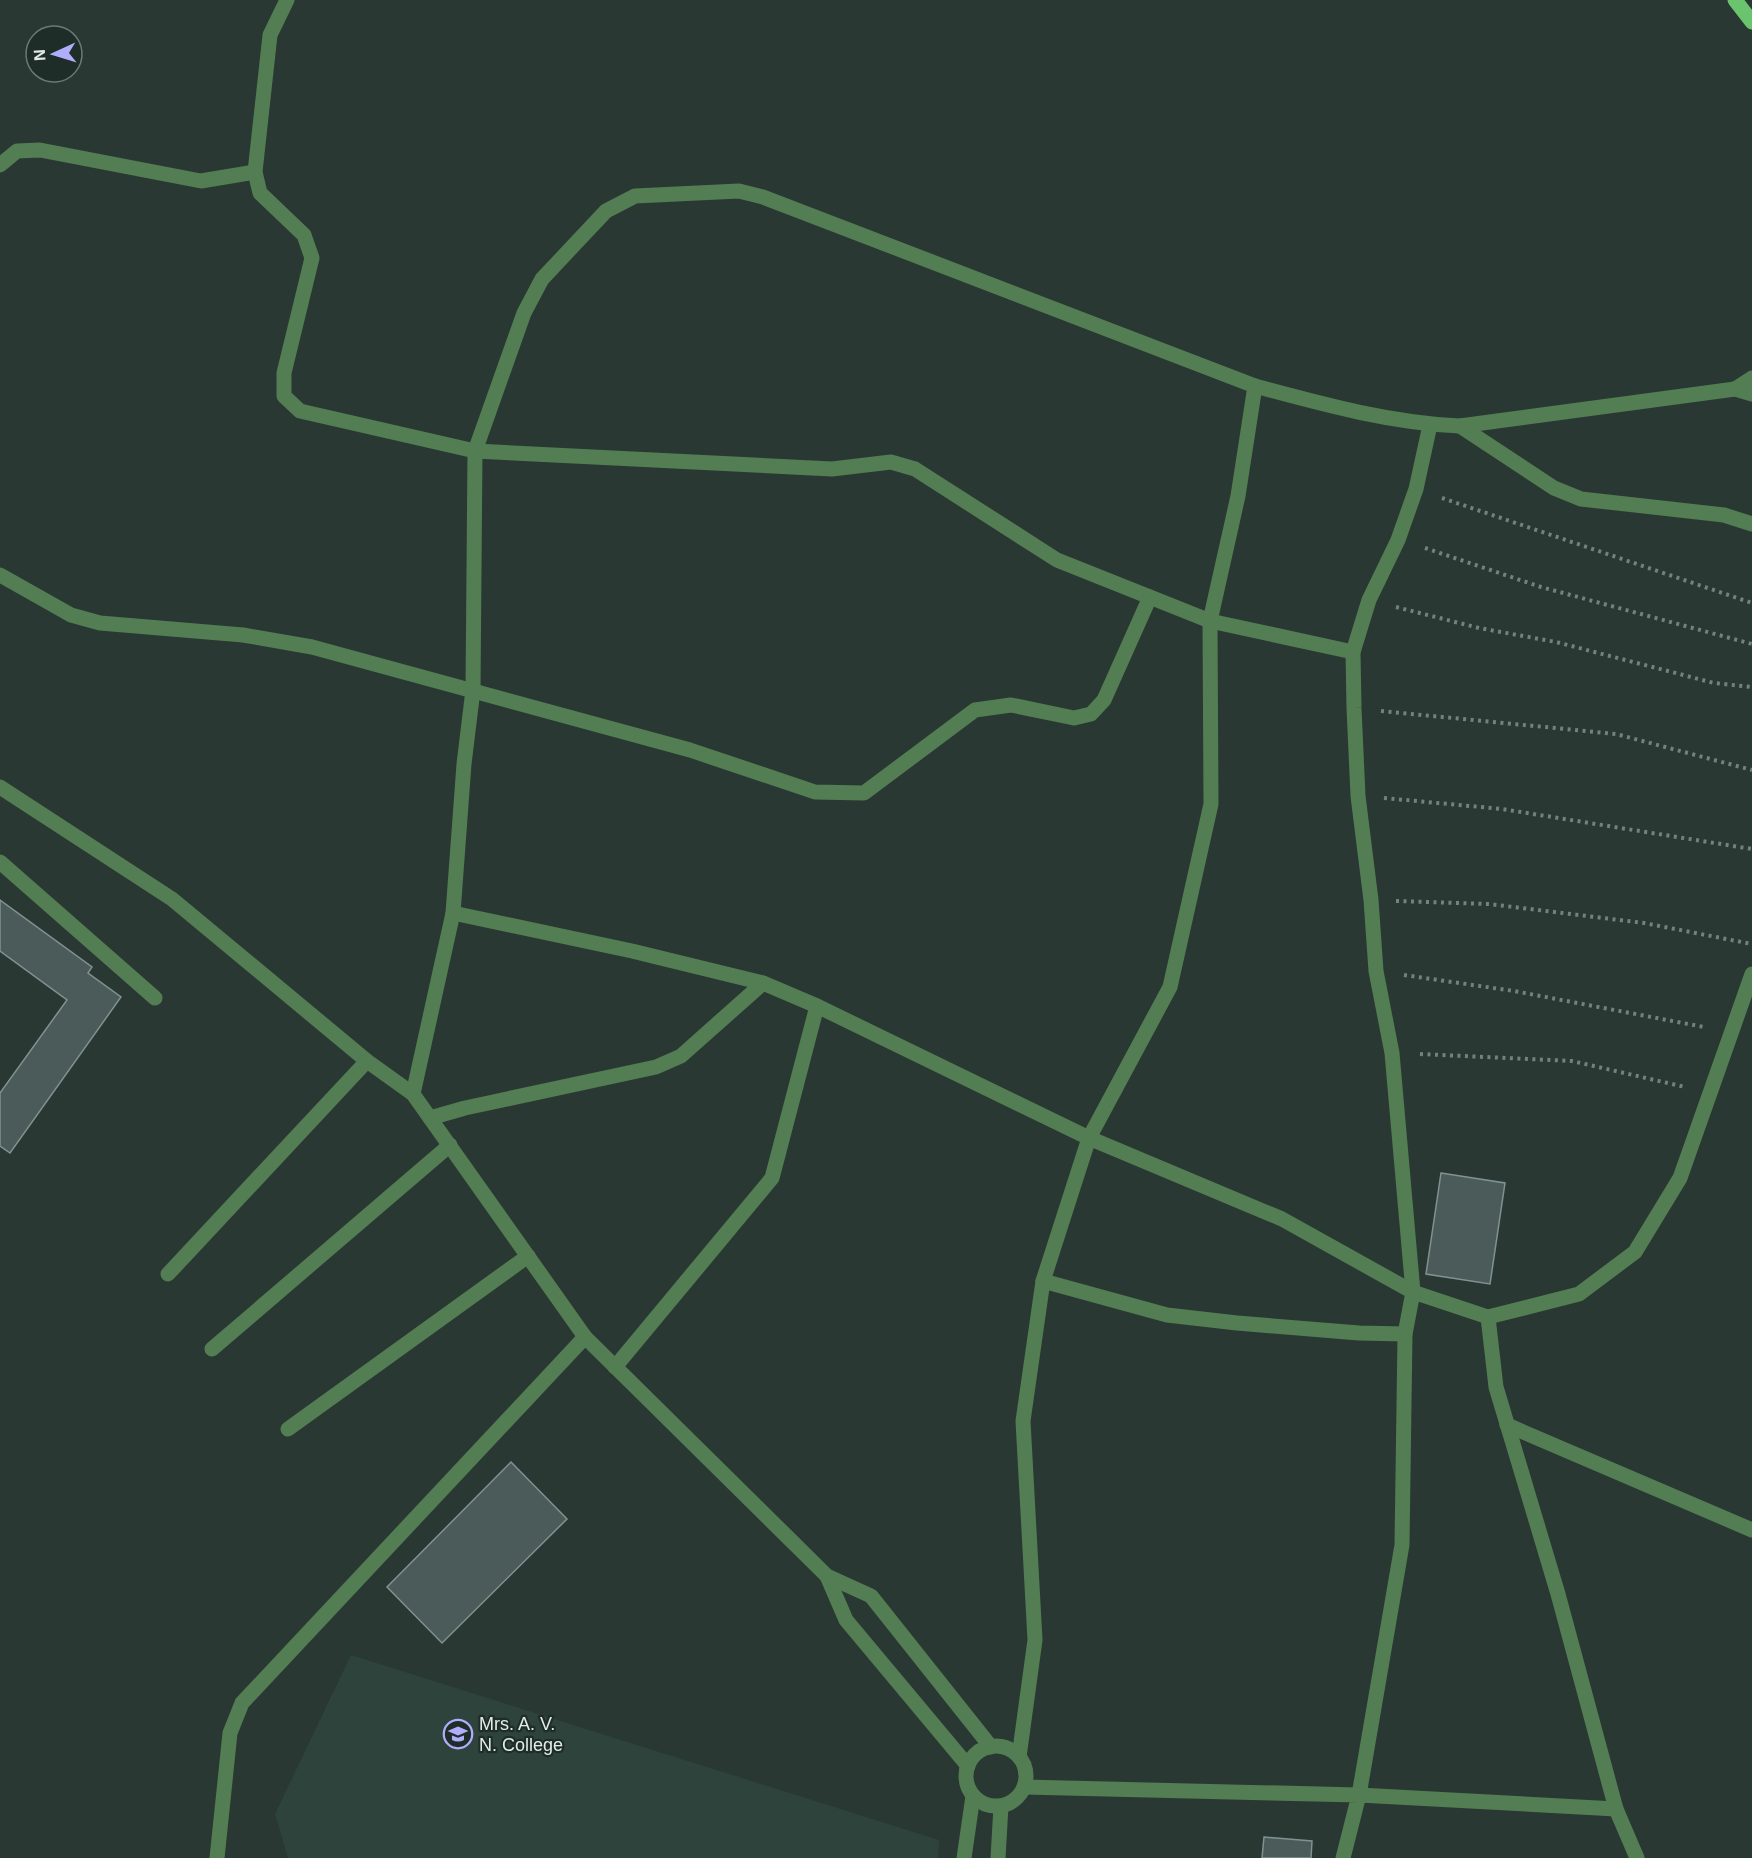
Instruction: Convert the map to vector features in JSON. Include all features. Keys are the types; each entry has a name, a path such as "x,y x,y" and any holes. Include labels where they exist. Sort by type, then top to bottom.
{"main road":[{"path":"1735,0 1752,22"}],"street":[{"path":"287,0 270,35 255,172 261,193 304,235 312,258 284,373 284,396 300,411 475,451 832,469 891,462 915,469 1057,560 1210,621 1353,652"},
{"path":"0,165 17,151 40,150 201,181 255,172"},
{"path":"413,1094 453,913 472,690 475,451 524,313 542,279 606,211 635,196 739,191 763,197 1255,386 1338,409 1430,425 1460,426 1736,389 1752,394"},
{"path":"1736,389 1752,378"},
{"path":"1019,1757 1035,1640 1023,1420 1043,1281 1089,1138 1170,987 1211,804 1210,621 1238,496 1255,386"},
{"path":"1342,1858 1359,1795 1402,1545 1405,1334 1413,1292 1392,1053 1376,970 1371,900 1358,796 1353,652 1369,600 1398,540 1416,489 1430,425"},
{"path":"1460,426 1554,488 1581,499 1724,516 1752,524"},
{"path":"0,575 71,615 100,623 243,635 301,645 690,750 815,792 864,793 975,710 1011,705 1074,718 1091,714 1104,700 1150,597"},
{"path":"0,788 172,899 367,1061 413,1094 585,1337 827,1576 871,1596 991,1747"},
{"path":"0,861 155,998"},
{"path":"453,913 632,951 763,983 817,1006 1089,1138 1282,1219 1413,1292 1488,1317 1579,1294 1635,1252 1680,1178 1752,974"},
{"path":"430,1118 465,1108 656,1067 681,1056 763,983"},
{"path":"615,1366 772,1178 817,1006"},
{"path":"168,1274 367,1061"},
{"path":"212,1349 450,1145"},
{"path":"288,1429 528,1256"},
{"path":"1043,1281 1167,1315 1270,1326 1405,1334"},
{"path":"1488,1317 1496,1387 1558,1594 1616,1809 1637,1858"},
{"path":"217,1858 230,1733 242,1703 585,1337"},
{"path":"1507,1425 1752,1530"},
{"path":"827,1576 846,1620 968,1766"},
{"path":"991,1747 1011,1750 1019,1757 1026,1776 1019,1796 1011,1803 1001,1806 991,1806 981,1802 968,1786 966,1776 973,1757 981,1750 991,1747"},
{"path":"1024,1787 1359,1795 1616,1809"},
{"path":"964,1858 974,1796"},
{"path":"998,1858 1001,1806"}],"path":[{"path":"1416,489 1752,603"},
{"path":"1398,540 1541,587 1752,644"},
{"path":"1369,600 1479,628 1556,642 1714,683 1752,687"},
{"path":"1354,708 1616,734 1752,770"},
{"path":"1358,796 1502,809 1752,849"},
{"path":"1371,900 1489,904 1644,923 1752,944"},
{"path":"1376,970 1514,991 1730,1032"},
{"path":"1392,1053 1572,1061 1709,1092"}],"shaded area":[{"name":"Mrs. A. V. N. College","path":"351,1655 939,1840 938,1858 288,1858 275,1814"}],"building":[{"path":"0,900 92,967 88,973 121,997 10,1153 0,1146 0,1093 67,1000 0,951"},
{"path":"1441,1173 1505,1183 1490,1284 1426,1274"},
{"path":"511,1462 567,1519 442,1643 387,1587"},
{"path":"1264,1837 1312,1841 1311,1858 1262,1858"}],"place":[{"name":"Mrs. A. V. N. College","path":"458,1734"}]}
